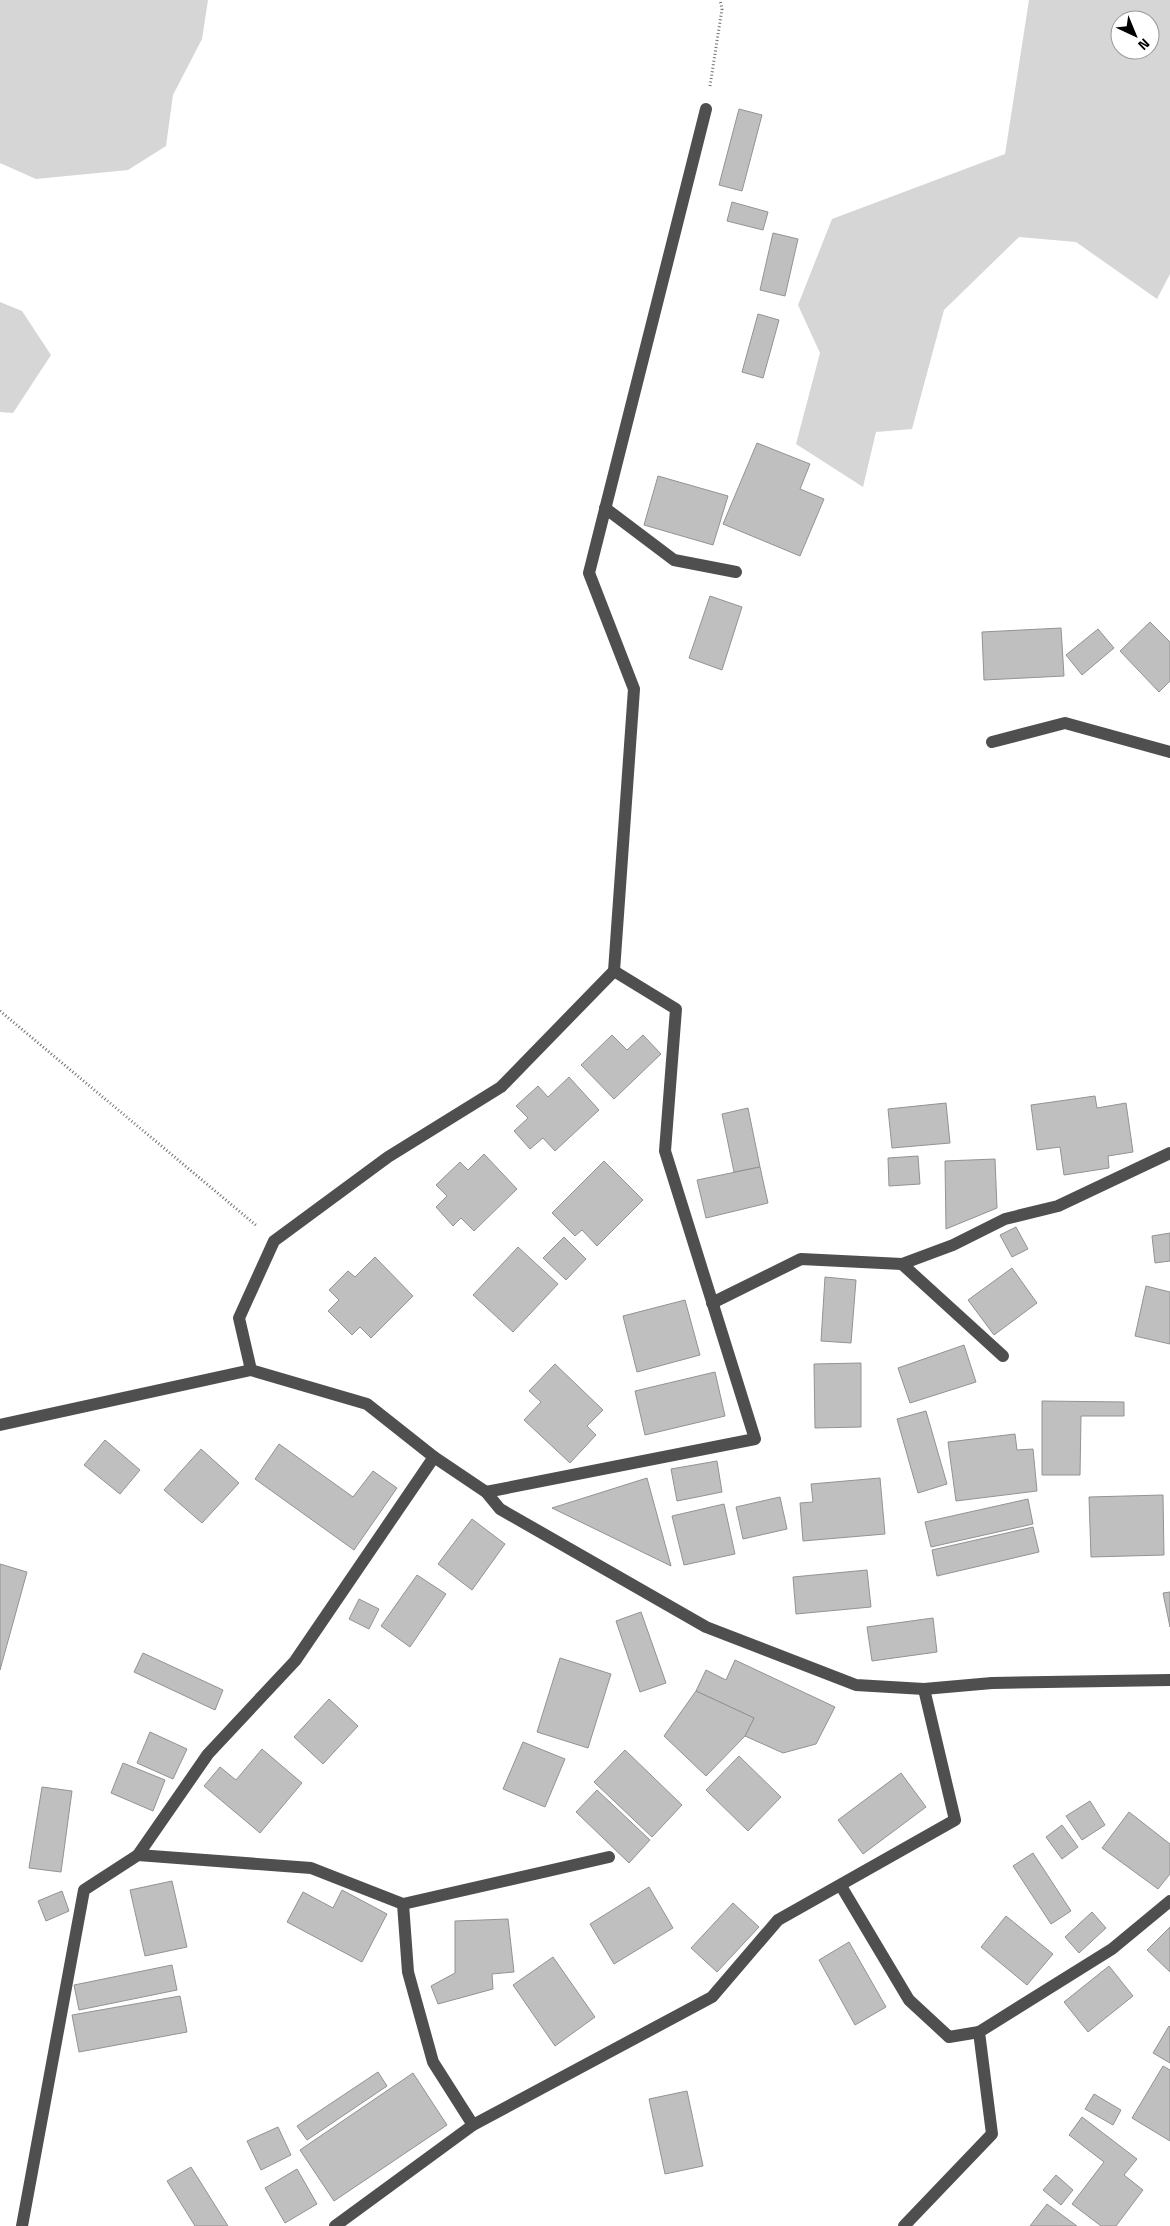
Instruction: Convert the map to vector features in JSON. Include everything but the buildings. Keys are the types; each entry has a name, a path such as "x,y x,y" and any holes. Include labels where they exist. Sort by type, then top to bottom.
{"street":[{"path":"251,1370 239,1318 274,1241 388,1157 501,1087 614,971 634,689 589,573 706,109"},
{"path":"605,508 674,560 736,572"},
{"path":"992,742 1065,723 1170,752"},
{"path":"486,1492 755,1439 665,1151 676,1009 614,971"},
{"path":"712,1303 801,1259 902,1264 953,1245 1005,1219 1058,1206 1170,1153"},
{"path":"902,1264 1003,1356"},
{"path":"0,1425 251,1370 367,1404 434,1457 486,1492 500,1509 706,1627 856,1685 924,1689 992,1683 1170,1680"},
{"path":"22,2226 84,1890 138,1855 208,1754 295,1661 434,1457"},
{"path":"335,2226 472,2125 712,1997 778,1920 841,1886 954,1820 924,1689"},
{"path":"138,1855 312,1868 403,1904 609,1857"},
{"path":"841,1886 908,2000 949,2037 979,2032 1112,1949 1170,1901"},
{"path":"403,1904 408,1972 433,2062 472,2125"},
{"path":"904,2226 992,2134 979,2032"}],"path":[{"path":"706,109 722,9 720,0"},
{"path":"0,1011 274,1241"}],"shaded area":[{"path":"0,0 208,0 202,39 173,95 166,146 128,170 36,179 0,163"},
{"path":"1029,0 1170,0 1170,274 1157,299 1076,242 1019,237 944,310 912,429 876,432 863,487 796,444 820,353 798,305 832,219 1005,154"},
{"path":"0,302 22,311 51,355 13,413 0,412"}]}
